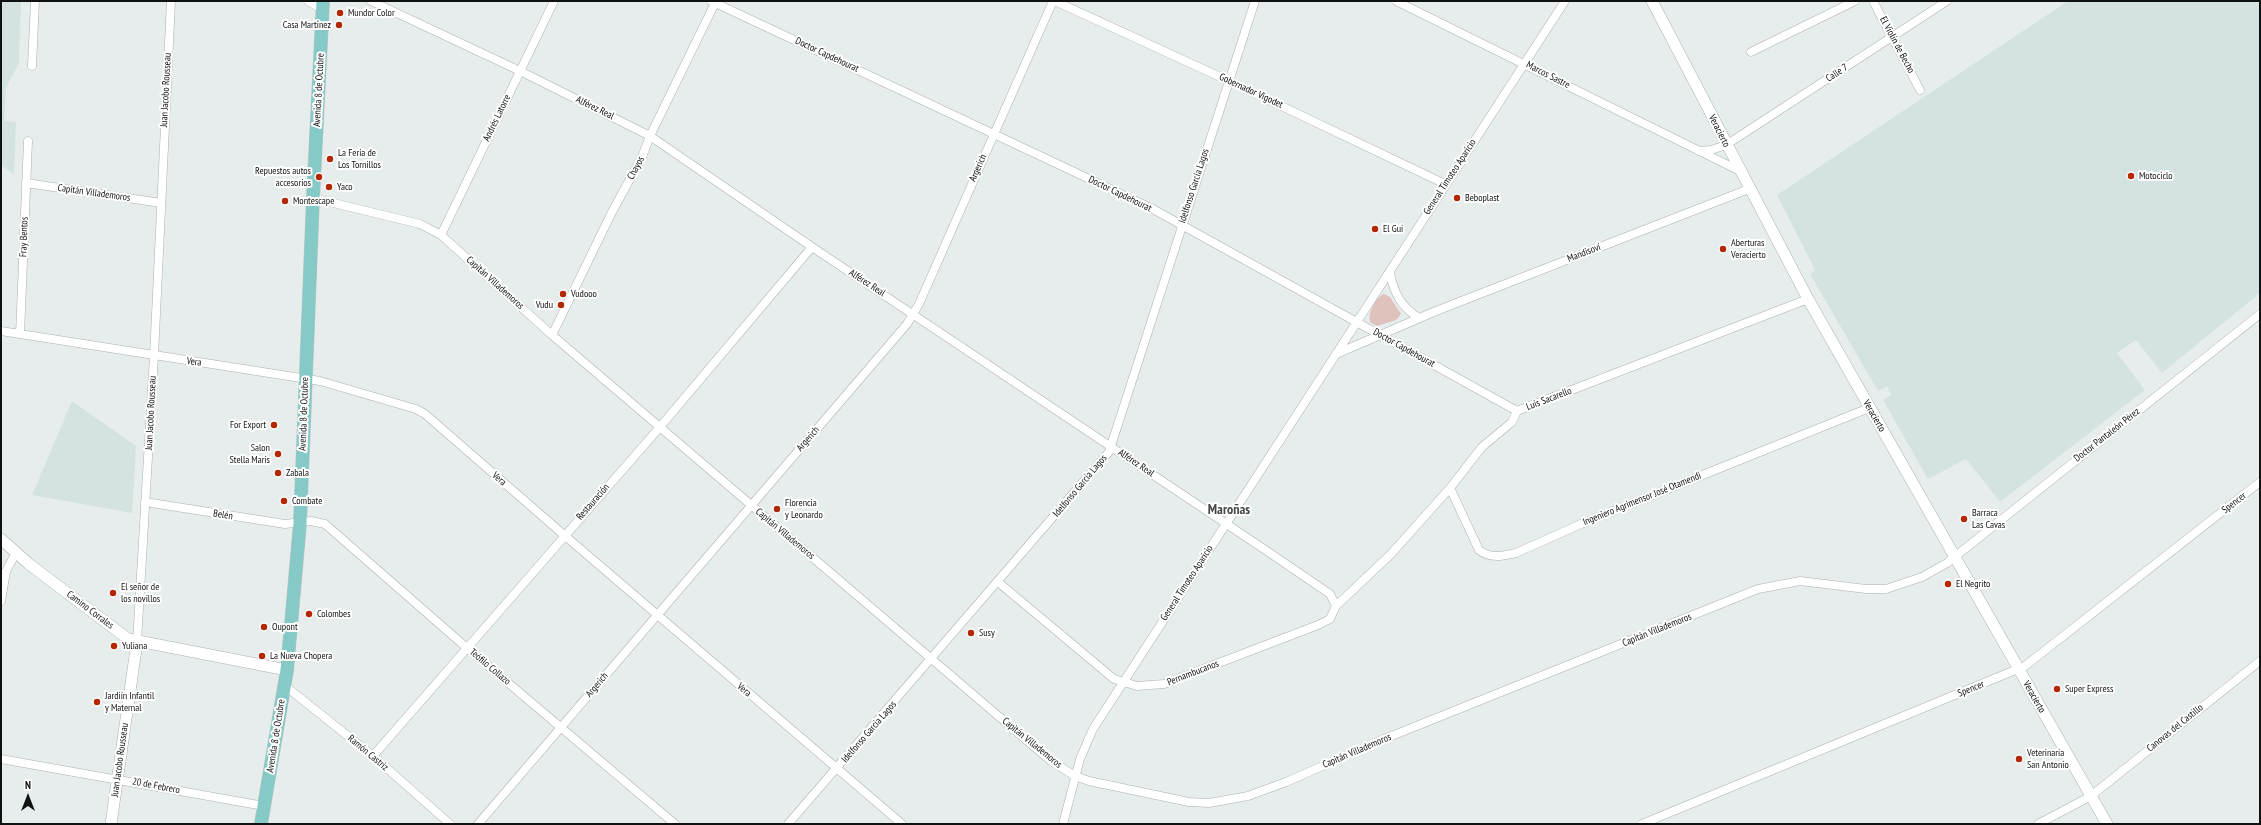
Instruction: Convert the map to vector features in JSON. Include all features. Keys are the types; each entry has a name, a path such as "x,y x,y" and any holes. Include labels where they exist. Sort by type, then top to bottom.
{"main road":[{"name":"Avenida 8 de Octubre","path":"261,824 287,670 300,523 313,198 323,5"}],"street":[{"path":"32,66 35,1"},
{"name":"Juan Jacobo Rousseau","path":"111,824 137,642 154,356 171,1"},
{"path":"308,1 323,5"},
{"name":"Alférez Real","path":"371,1 387,4 650,136 812,247 1330,594 1336,606"},
{"name":"Andrés Latorre","path":"440,235 554,1"},
{"name":"Gobernador Vigodet","path":"1054,1 1229,81 1445,184"},
{"name":"Argerich","path":"478,824 914,314 1054,1"},
{"name":"Idelfonso García Lagos","path":"788,824 837,770 1107,456 1181,224 1255,1"},
{"name":"Marcos Sastre","path":"1396,1 1699,151 1704,155 1740,171"},
{"name":"General Timoteo Aparicio","path":"1063,824 1075,776 1093,729 1565,1"},
{"name":"Veracierto","path":"1652,1 1726,145 1808,299 2107,824"},
{"path":"1750,52 1855,1"},
{"name":"El Violín de Becho","path":"1873,1 1920,90"},
{"name":"Calle 7","path":"1726,145 1947,1"},
{"name":"Doctor Capdehourat","path":"714,2 994,133 1181,224 1517,411"},
{"name":"Chayos","path":"552,335 612,212 642,157 650,136 714,2"},
{"name":"Fray Bentos","path":"20,334 28,141"},
{"path":"1699,151 1711,150 1726,145"},
{"name":"Capitán Villademoros","path":"26,183 161,203"},
{"name":"Mandisoví","path":"1380,335 1419,318 1750,189"},
{"name":"Capitán Villademoros","path":"313,198 420,224 440,235 552,335 933,658 1051,761 1075,776 1104,785 1189,802 1222,801 1248,796 1286,782 1384,739 1758,589 1800,581 1866,589 1891,588 1940,568 1954,557"},
{"name":"Restauración","path":"373,756 660,427 812,247"},
{"path":"1390,273 1399,300 1406,310 1419,318"},
{"name":"Luis Sacarello","path":"1336,606 1391,554 1450,488 1482,447 1512,422 1517,411 1808,299"},
{"name":"Doctor Pantaleón Pérez","path":"1954,557 2260,314"},
{"name":"Vera","path":"1,331 305,379 399,402 425,414 564,536 902,824"},
{"path":"1336,354 1380,335"},
{"name":"Ingeniero Agrimensor José Otamendi","path":"1450,488 1479,550 1488,555 1504,556 1516,553 1581,524 1869,408"},
{"name":"Spencer","path":"1642,824 2018,669 2035,660 2260,482"},
{"name":"Belén","path":"145,502 285,524 300,523"},
{"name":"Teófilo Collazo","path":"300,523 320,522 326,524 467,648 675,824"},
{"name":"Camino Corrales","path":"1,539 16,553 128,639 137,642 287,670"},
{"path":"1,601 6,571 16,553"},
{"name":"Pernambucanos","path":"998,582 1107,675 1122,683 1149,687 1176,680 1325,622 1334,613 1336,606"},
{"name":"Canovas del Castillo","path":"2038,824 2091,796 2260,661"},
{"name":"Ramón Castriz","path":"284,685 373,756 450,824"},
{"name":"20 de Febrero","path":"1,759 264,806"}],"shaded area":[{"path":"1,1 21,1 19,63 6,88 4,121 16,122 14,175 1,165"},
{"name":"Motociclo","path":"2068,1 2260,1 2260,293 2162,373 2136,340 2117,353 2145,390 2000,502 1966,459 1928,479 1883,400 1891,395 1887,386 1878,391 1810,274 1815,270 1777,195"},
{"path":"1384,294 1390,297 1401,314 1396,320 1377,326 1370,322 1369,319 1375,302 1381,295"},
{"path":"72,401 136,446 132,513 32,495"}],"place":[{"name":"Mundor Color","path":"340,13"},
{"name":"Casa Martinez","path":"339,25"},
{"name":"La Feria de Los Tornillos","path":"330,159"},
{"name":"Motociclo","path":"2131,176"},
{"name":"Repuestos autos accesorios","path":"319,177"},
{"name":"Yaco","path":"329,187"},
{"name":"Beboplast","path":"1457,198"},
{"name":"Montescape","path":"285,201"},
{"name":"El Gui","path":"1375,229"},
{"name":"Aberturas Veracierto","path":"1723,249"},
{"name":"Vudooo","path":"563,294"},
{"name":"Vudu","path":"561,305"},
{"name":"For Export","path":"274,425"},
{"name":"Salon Stella Maris","path":"278,454"},
{"name":"Zabala","path":"278,473"},
{"name":"Combate","path":"284,501"},
{"name":"Florencia y Leonardo","path":"777,509"},
{"name":"Barraca Las Cavas","path":"1964,519"},
{"name":"El Negrito","path":"1948,584"},
{"name":"El señor de los novillos","path":"113,593"},
{"name":"Colombes","path":"309,614"},
{"name":"Oupont","path":"264,627"},
{"name":"Susy","path":"971,633"},
{"name":"Yuliana","path":"114,646"},
{"name":"La Nueva Chopera","path":"262,656"},
{"name":"Super Express","path":"2057,689"},
{"name":"Jardiín Infantil y Maternal","path":"97,702"},
{"name":"Veterinaria San Antonio","path":"2019,759"}],"district":[{"name":"Maroñas","path":"1229,510"}]}
